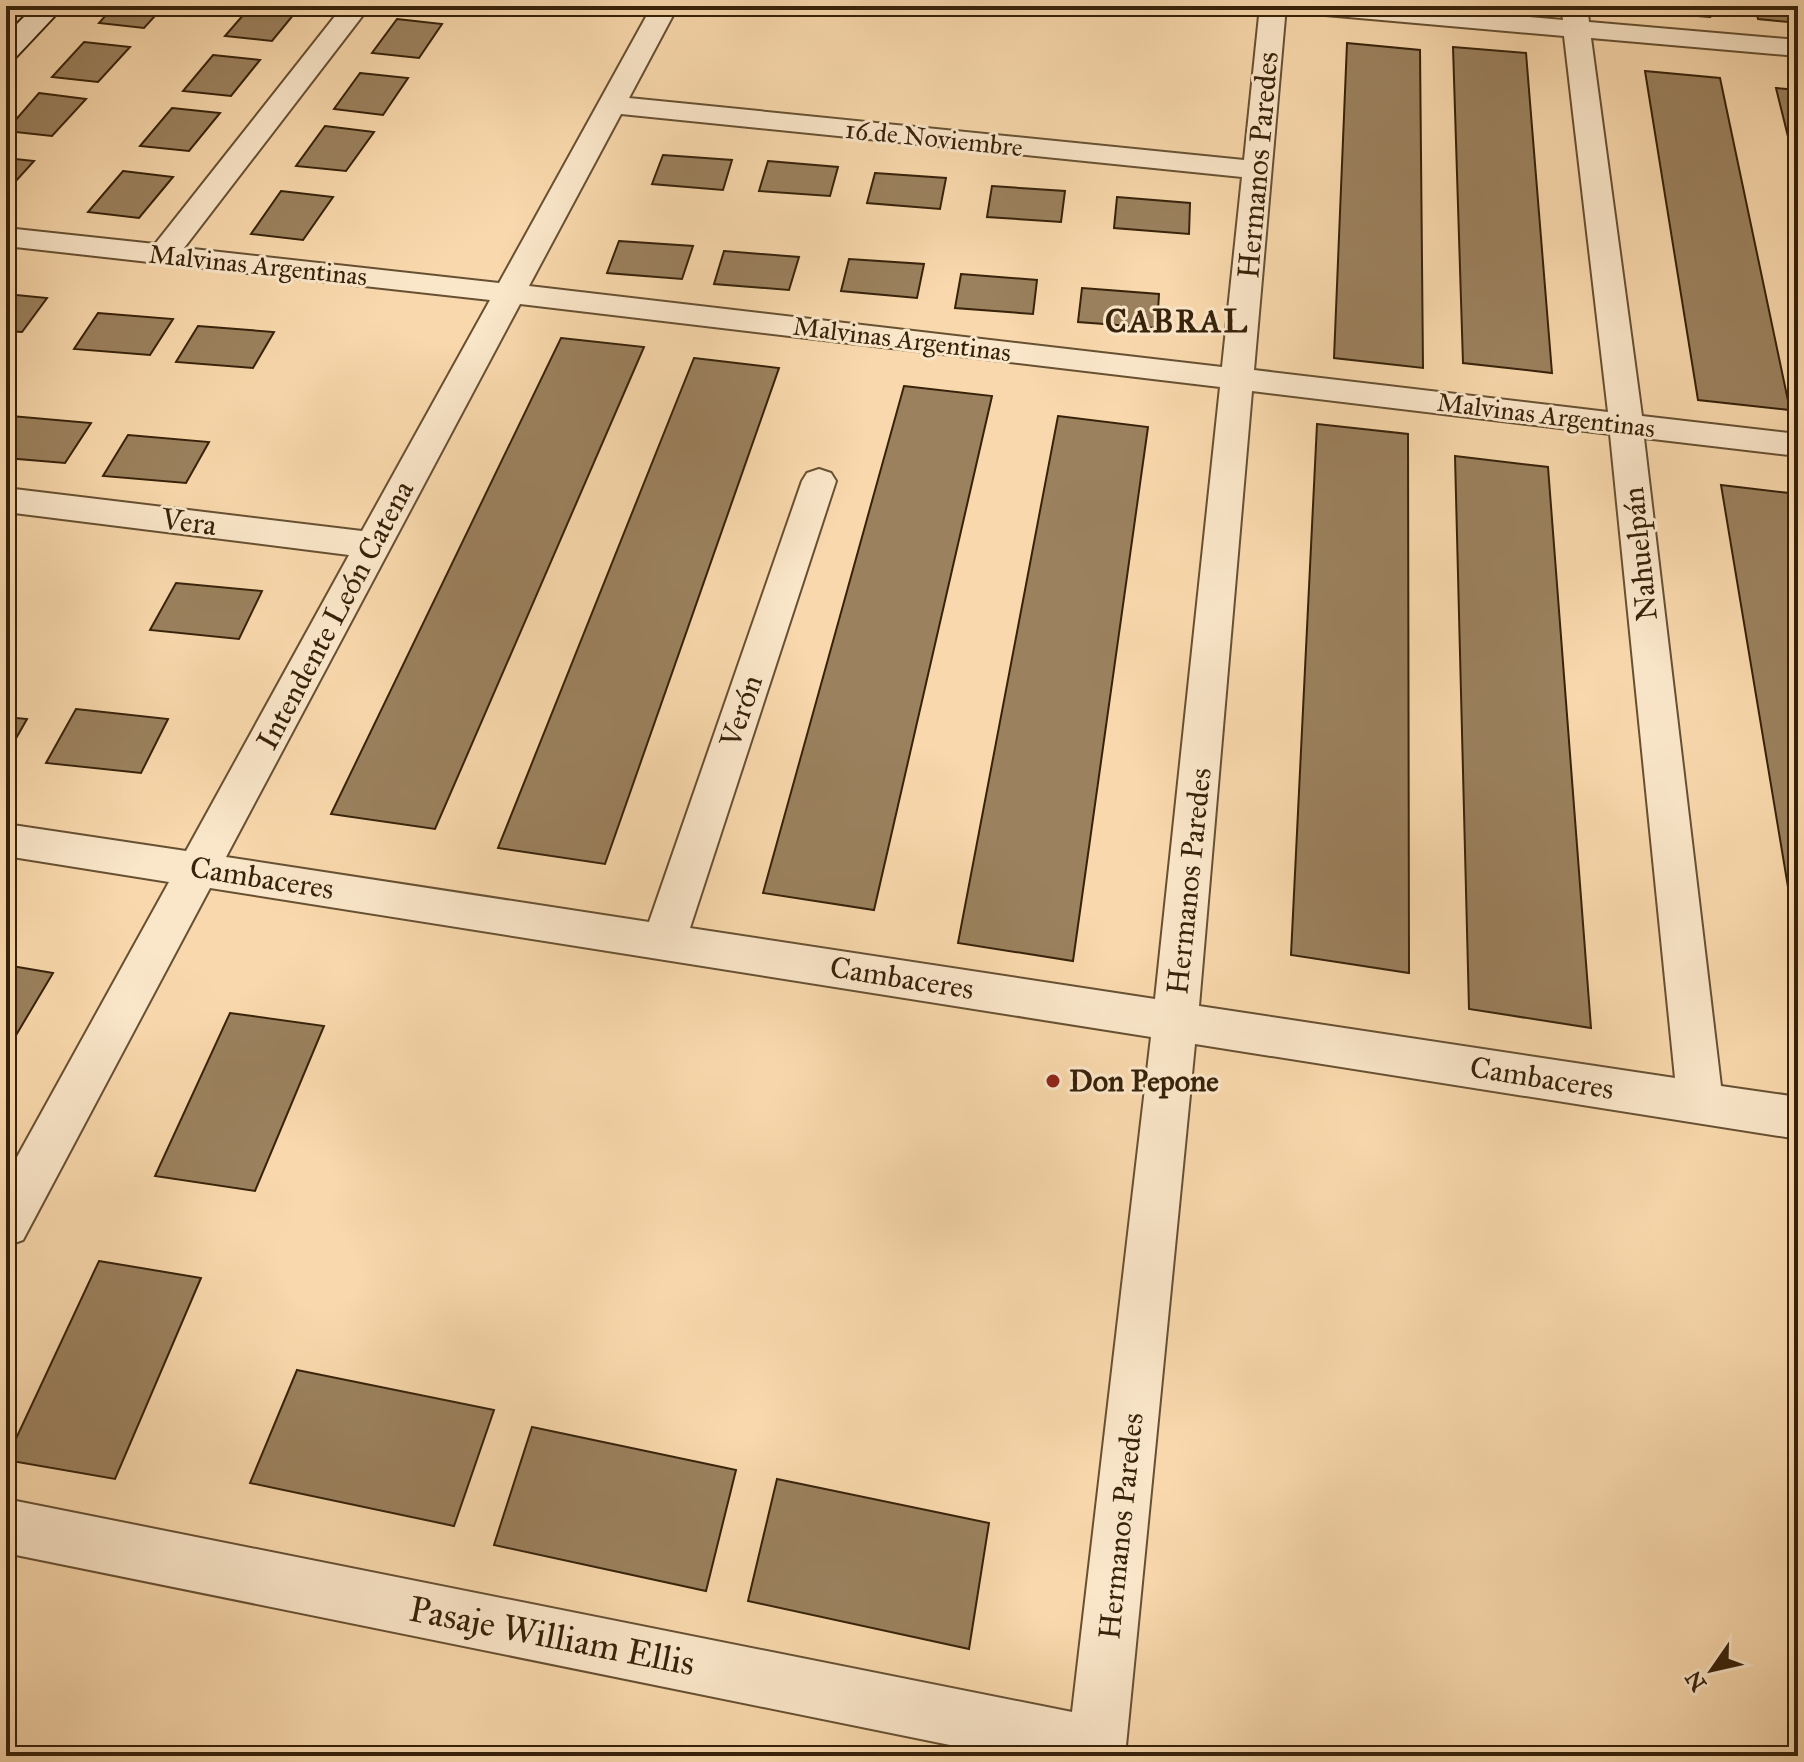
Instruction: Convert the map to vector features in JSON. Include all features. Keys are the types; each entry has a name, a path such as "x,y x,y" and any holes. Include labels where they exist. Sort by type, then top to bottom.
{"street":[{"path":"6,51 50,6"},
{"path":"163,255 357,6"},
{"name":"Intendente León Catena","path":"6,1224 665,6"},
{"name":"Hermanos Paredes","path":"1097,1751 1175,1021 1273,6"},
{"path":"1314,6 1576,17 1798,48"},
{"name":"Nahuelpán","path":"1576,17 1626,425 1700,1103"},
{"name":"16 de Noviembre","path":"611,105 1258,170"},
{"name":"Malvinas Argentinas","path":"6,237 1798,445"},
{"name":"Verón","path":"664,941 819,481"},
{"name":"Vera","path":"6,500 372,545"},
{"name":"Cambaceres","path":"6,840 1798,1118"},
{"name":"Pasaje William Ellis","path":"6,1526 1097,1751"}],"building":[{"path":"114,6 164,6 144,28 99,23"},
{"path":"251,6 299,8 272,41 225,36"},
{"path":"1640,6 1707,6 1710,17 1641,12"},
{"path":"1755,6 1798,6 1798,23 1758,19"},
{"path":"397,19 442,24 419,58 372,53"},
{"path":"84,42 130,47 98,82 52,77"},
{"path":"1347,43 1420,50 1423,368 1334,358"},
{"path":"1453,47 1526,53 1552,373 1463,363"},
{"path":"213,55 260,60 231,96 183,91"},
{"path":"1645,71 1720,78 1790,410 1698,400"},
{"path":"360,73 408,78 383,115 334,109"},
{"path":"1776,88 1798,90 1798,177"},
{"path":"39,93 86,99 52,136 6,131"},
{"path":"172,108 220,113 189,151 140,146"},
{"path":"325,126 374,132 346,171 296,166"},
{"path":"663,155 732,160 723,190 652,184"},
{"path":"6,158 34,161 6,192"},
{"path":"768,161 838,167 830,196 759,191"},
{"path":"123,171 173,177 139,218 88,212"},
{"path":"875,173 946,178 940,209 867,203"},
{"path":"992,186 1065,191 1061,222 987,217"},
{"path":"281,191 333,197 303,240 251,234"},
{"path":"1117,197 1190,203 1189,234 1114,228"},
{"path":"619,241 693,246 682,279 607,273"},
{"path":"724,251 799,257 789,290 714,284"},
{"path":"849,259 924,264 917,298 841,291"},
{"path":"961,274 1037,280 1033,314 955,308"},
{"path":"1082,288 1159,294 1157,328 1078,322"},
{"path":"6,294 47,298 22,332 6,331"},
{"path":"98,313 173,319 150,355 74,349"},
{"path":"198,326 274,332 253,368 176,362"},
{"path":"561,338 644,347 435,829 331,814"},
{"path":"694,358 779,368 605,864 498,848"},
{"path":"904,386 992,396 874,910 763,893"},
{"path":"11,416 91,423 65,463 6,458 6,424"},
{"path":"1058,416 1148,427 1073,961 958,943"},
{"path":"1317,424 1408,434 1409,973 1291,955"},
{"path":"128,435 209,442 186,483 103,476"},
{"path":"1455,456 1548,467 1591,1028 1469,1009"},
{"path":"1721,485 1798,494 1798,947"},
{"path":"176,583 262,591 239,639 150,630"},
{"path":"76,709 168,719 141,773 46,763"},
{"path":"6,717 27,719 6,756"},
{"path":"6,965 53,973 6,1052"},
{"path":"230,1013 324,1026 255,1191 155,1176"},
{"path":"99,1261 201,1278 115,1479 6,1460"},
{"path":"297,1370 494,1410 454,1526 250,1483"},
{"path":"532,1427 736,1470 706,1591 494,1545"},
{"path":"777,1479 989,1523 969,1649 748,1601"}],"place":[{"name":"Don Pepone","path":"1053,1081"}],"district":[{"name":"CABRAL","path":"1177,321"}]}
